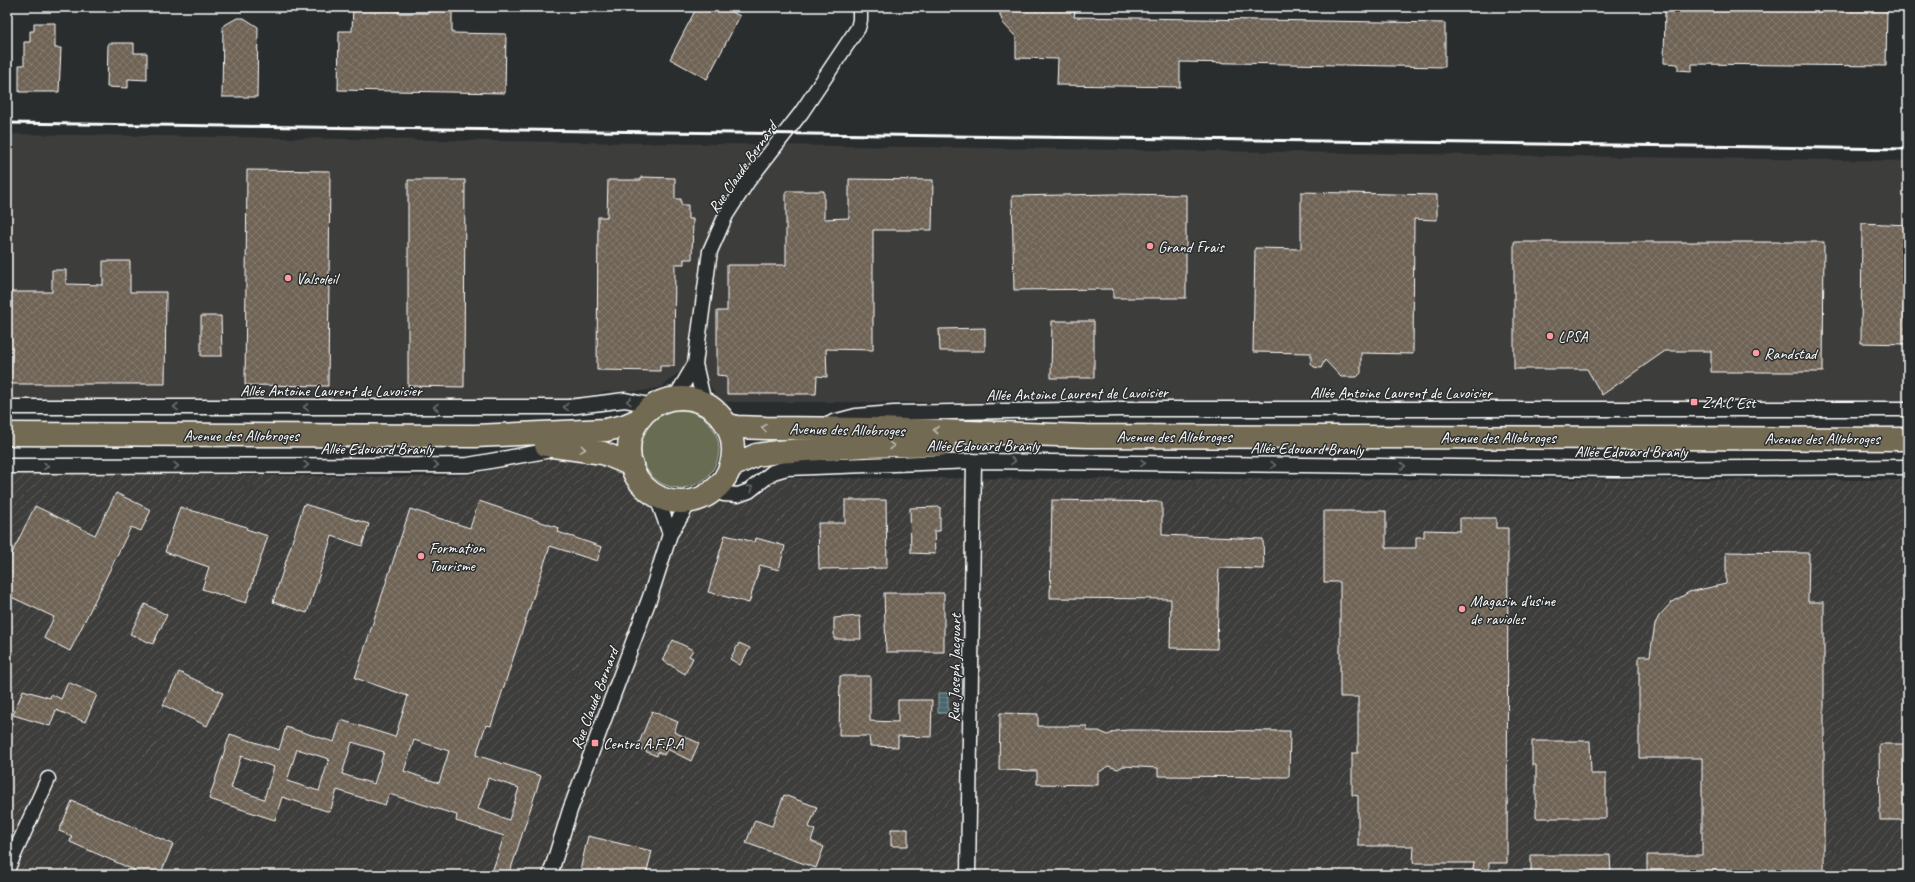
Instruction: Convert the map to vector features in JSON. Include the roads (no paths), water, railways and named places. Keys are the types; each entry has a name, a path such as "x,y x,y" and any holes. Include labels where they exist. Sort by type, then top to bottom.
{"main road":[{"path":"690,398 704,403 717,412 726,424 732,437 733,452 730,467 724,480 714,490 703,497 690,501 677,501 652,493 644,485 632,465 629,454 633,430 646,413 664,400 690,398"},
{"name":"Avenue des Allobroges","path":"7,434 475,436 606,430 624,426 646,413"},
{"name":"Avenue des Allobroges","path":"726,424 736,427 877,429 1087,436 1908,439"},
{"name":"Avenue des Allobroges","path":"475,436 603,453 632,465"},
{"name":"Avenue des Allobroges","path":"730,467 756,455 808,450 864,446 998,443 1087,436"}],"street":[{"name":"Rue Claude Bernard","path":"704,403 695,364 710,251 726,215 748,181 801,113 858,28 860,20 860,7"},
{"name":"Rue Claude Bernard","path":"675,398 695,364"},
{"name":"Allée Antoine Laurent de Lavoisier","path":"7,407 569,407 625,400 646,413"},
{"name":"Allée Antoine Laurent de Lavoisier","path":"818,429 837,420 856,416 894,413 1120,409 1908,409"},
{"path":"808,450 837,442 864,439 894,413"},
{"name":"Allée Edouard Branly","path":"7,466 468,465 546,451 553,446"},
{"name":"Allée Edouard Branly","path":"714,490 732,495 738,495 749,491 773,472 786,468 974,461 1617,469 1908,467"},
{"name":"Rue Joseph Jacquart","path":"968,875 974,461"},
{"path":"652,493 660,506 670,534"},
{"name":"Rue Claude Bernard","path":"550,875 570,810 650,597 670,534 690,501"},
{"path":"7,870 48,779"}],"water":[{"path":"938,693 948,693 948,713 938,713"}],"railway":[{"path":"7,123 1908,149"}],"place":[{"name":"Grand Frais","path":"1150,246"},
{"name":"Valsoleil","path":"288,278"},
{"name":"LPSA","path":"1550,336"},
{"name":"Randstad","path":"1756,353"},
{"name":"Z.A.C Est","path":"1694,402"},
{"name":"Formation Tourisme","path":"421,556"},
{"name":"Magasin d’usine de ravioles","path":"1462,609"},
{"name":"Centre A.F.P.A","path":"595,743"}]}
